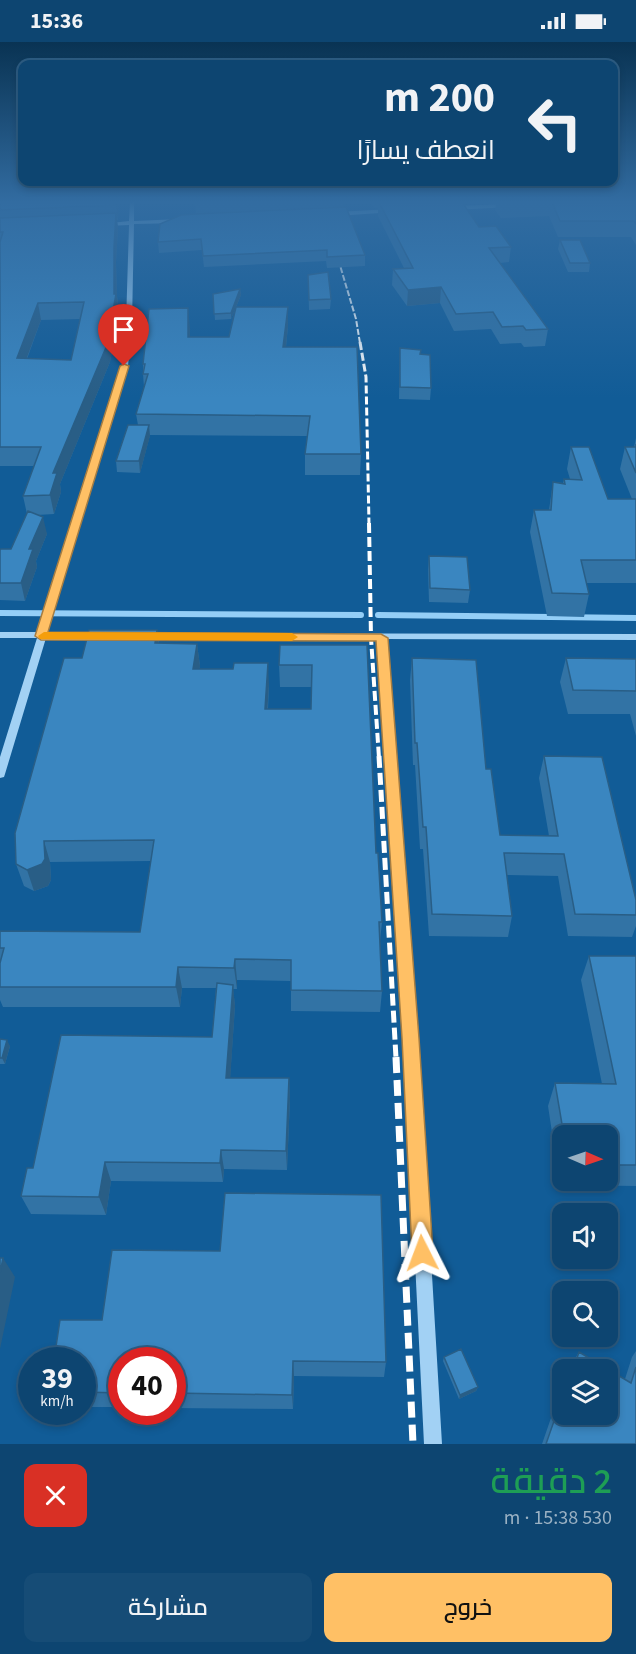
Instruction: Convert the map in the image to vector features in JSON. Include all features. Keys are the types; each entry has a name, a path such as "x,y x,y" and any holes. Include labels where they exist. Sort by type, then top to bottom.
{"street":[{"path":"0,774 124,366 130,314 131,267"},
{"path":"0,635 112,636"},
{"path":"135,636 636,637"},
{"path":"381,638 411,1038 433,1444"}],"building":[{"path":"0,267 114,267 114,294 116,294 107,345 53,473 57,473 50,495 23,496 41,447 0,447","holes":["84,302 71,360 17,358 38,303"]},
{"path":"503,267 548,329 526,330 523,326 502,327 493,312 456,314 441,287 408,290 393,269"},
{"path":"328,272 331,299 309,300 308,275"},
{"path":"240,289 231,313 214,314 213,294"},
{"path":"236,307 288,307 283,347 357,347 361,454 305,454 310,416 136,414 148,374 143,374 145,364 143,364 149,309 188,308 188,337 229,337"},
{"path":"400,348 421,350 420,354 430,355 431,388 400,387"},
{"path":"128,425 149,425 139,461 116,461"},
{"path":"571,447 589,447 608,499 636,499 636,560 581,560 589,594 552,593 534,510 551,510 553,482 565,484 564,479 582,480"},
{"path":"625,447 636,447 636,473"},
{"path":"28,511 43,517 29,549 33,549 21,583 0,583 0,550 11,549"},
{"path":"429,556 467,557 470,590 430,588"},
{"path":"89,630 157,630 155,643 197,644 193,669 233,669 234,663 268,663 265,709 311,709 312,665 279,665 280,645 367,645 376,853 378,853 382,922 379,922 382,991 291,990 291,960 235,959 234,968 178,967 176,987 0,987 0,963 4,948 0,948 0,931 140,932 154,840 44,841 45,859 42,864 27,870 16,864 15,833 64,658 82,658"},
{"path":"412,658 476,660 486,769 491,769 500,835 558,836 544,756 602,757 636,900 636,915 575,914 564,854 504,853 512,916 432,914 426,827 423,827 417,743 415,743"},
{"path":"566,658 636,659 636,691 573,690"},
{"path":"589,956 636,956 636,1165 618,1165 618,1125 562,1125 555,1083 616,1084"},
{"path":"217,983 233,985 226,1078 289,1078 286,1151 221,1150 220,1163 105,1162 99,1197 21,1196 27,1168 33,1168 61,1035 212,1037"},
{"path":"0,1039 7,1040 2,1058 0,1058"},
{"path":"225,1193 381,1195 386,1362 293,1361 292,1395 186,1393 186,1347 108,1347 108,1393 96,1392 96,1347 56,1347 60,1320 102,1320 112,1250 220,1251"},
{"path":"461,1349 478,1387 460,1395 444,1357"},
{"path":"579,1352 591,1359 577,1359"},
{"path":"636,1367 636,1444 546,1444 553,1425 618,1425 618,1375 631,1383"}],"waterway":[{"path":"0,613 361,615"},
{"path":"378,615 636,618"}],"railway":[{"path":"341,267 356,319 360,343"},
{"path":"360,342 366,377 369,524"},
{"path":"369,523 371,638 379,758"},
{"path":"379,756 396,1058"},
{"path":"396,1057 413,1444"}],"slow traffic":[{"path":"44,636 292,637"}],"route":[{"path":"124,366 41,636 381,638 411,1038 422,1253"}]}
